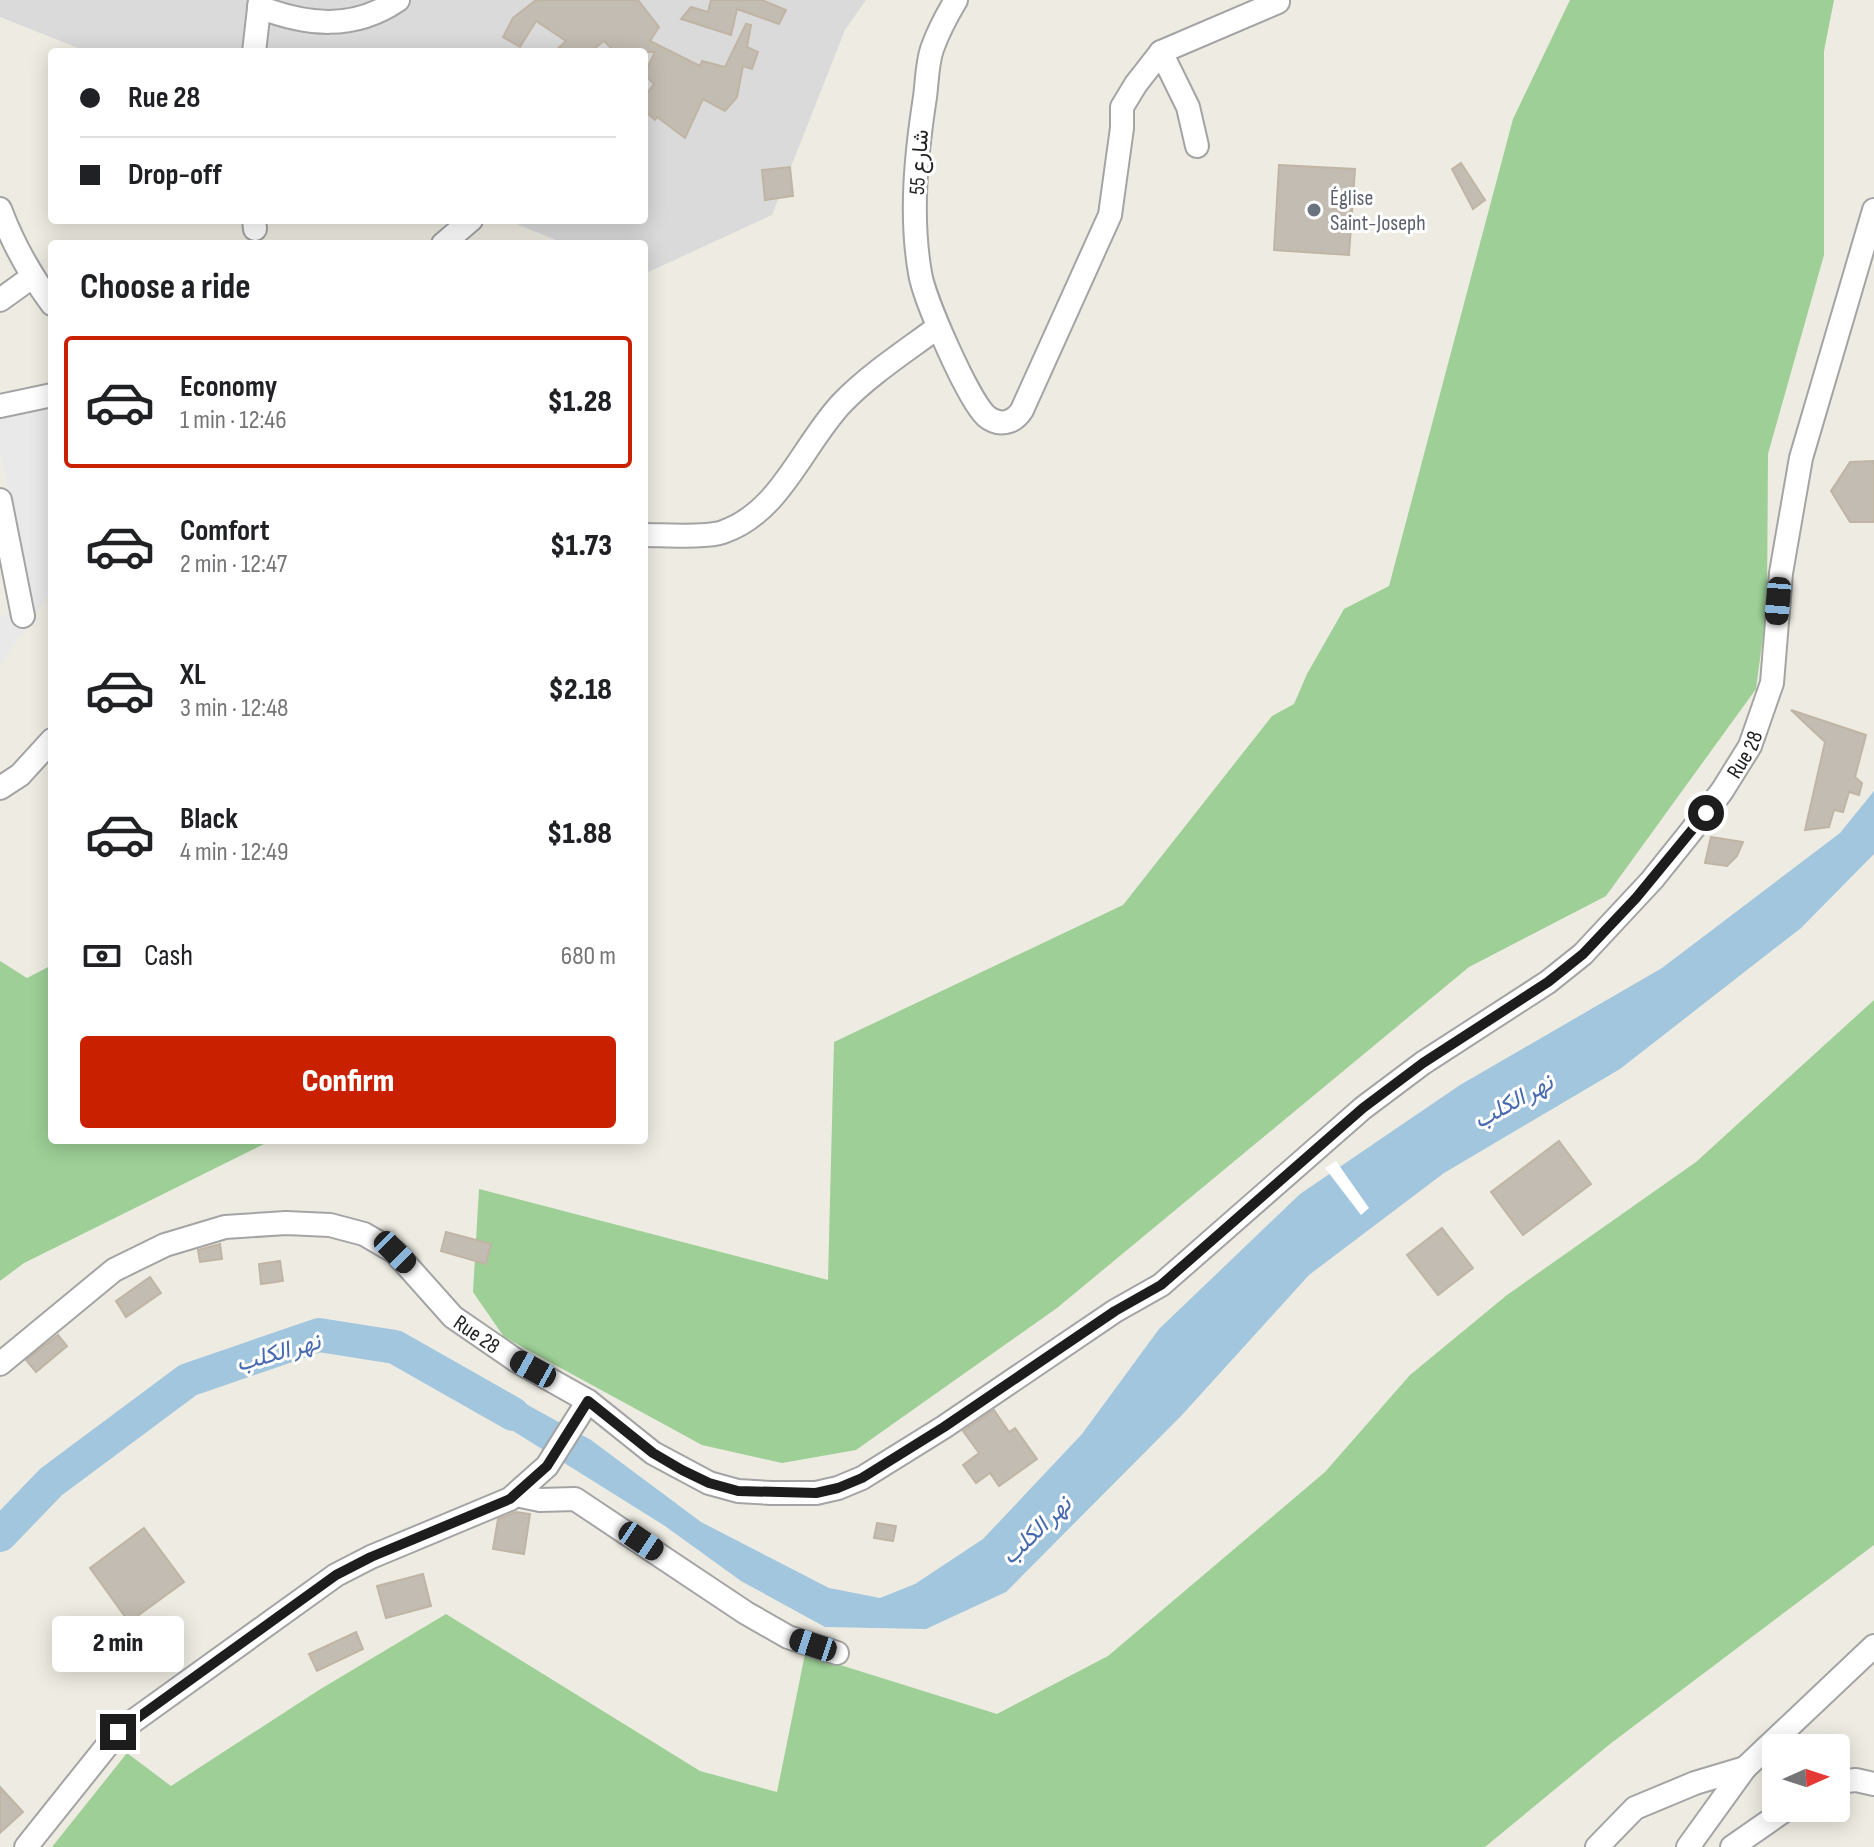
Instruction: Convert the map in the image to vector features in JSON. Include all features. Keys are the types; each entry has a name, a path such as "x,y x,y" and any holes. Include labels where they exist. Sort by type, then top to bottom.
{"street":[{"path":"254,48 259,3 292,20 336,23 369,15 398,0"},
{"name":"شارع 55","path":"956,0 931,51 917,154 914,228 920,277 938,327 969,391 986,415 997,422 1018,416 1110,215 1122,107 1161,52"},
{"path":"1197,146 1188,107 1161,52 1278,2"},
{"path":"0,209 13,244 48,299"},
{"name":"Rue 28","path":"0,1364 114,1270 165,1245 225,1227 286,1223 330,1225 364,1234 395,1252 453,1317 517,1361 588,1401 653,1453 709,1483 738,1491 816,1493 862,1478 944,1427 1115,1311 1161,1285 1363,1108 1423,1063 1548,982 1583,954 1652,880 1689,834 1722,791 1750,746 1772,683 1781,573 1801,458 1874,210"},
{"path":"448,240 466,224"},
{"path":"0,300 32,277"},
{"path":"648,535 722,533 749,519 765,505 820,428 843,402 938,327"},
{"path":"0,406 48,396"},
{"path":"0,500 23,616"},
{"path":"0,788 20,775 48,744"},
{"path":"26,1847 118,1732 336,1575 516,1495 547,1466 588,1401"},
{"path":"516,1495 540,1500 575,1499 615,1522 746,1613 788,1637 837,1653"},
{"path":"1688,1847 1745,1768 1874,1646"},
{"path":"1597,1847 1635,1808 1695,1783 1745,1768"},
{"path":"1850,1781 1874,1784"},
{"path":"1732,1847 1768,1822"}],"shaded area":[{"path":"0,0 866,0 845,30 772,215 648,272 648,240 556,240 516,224 648,224 648,48 78,48 0,17"},
{"path":"48,409 48,596 0,666 0,616 15,613 29,587 0,451 0,418"}],"green space":[{"path":"1570,0 1834,0 1824,51 1824,255 1768,454 1767,606 1756,689 1606,896 1469,967 1057,1308 856,1450 782,1463 702,1445 504,1337 473,1292 479,1189 828,1280 834,1042 1123,905 1272,716 1294,704 1307,674 1344,609 1389,586 1513,119"},
{"path":"0,961 27,978 48,967 48,1144 264,1144 24,1263 0,1281"},
{"path":"1874,1000 1874,1545 1610,1744 1485,1847 52,1847 127,1753 171,1786 319,1690 446,1614 700,1771 777,1792 805,1654 997,1714 1108,1656 1325,1472 1410,1375 1507,1295 1696,1162"}],"water":[{"path":"1874,791 1874,854 1801,928 1620,1069 1444,1173 1309,1275 1182,1415 1006,1592 926,1629 825,1627 741,1581 665,1526 467,1402 479,1378 591,1440 701,1522 829,1588 880,1598 915,1584 983,1539 1082,1434 1159,1329 1300,1194 1460,1085 1662,968 1840,833"}],"pier":[{"path":"1336,1161 1369,1208 1361,1215 1325,1168"}],"building":[{"path":"536,0 638,0 659,27 650,41 700,66 702,61 725,67 746,24 751,25 747,47 758,52 752,69 743,66 737,97 725,111 703,99 685,138 648,114 648,92 654,84 648,78 648,66 655,52 648,52 648,48 611,48 604,41 595,48 558,48 566,41 536,21 520,47 503,37 513,18"},
{"path":"711,0 762,0 786,10 779,24 737,9 731,35 681,19 691,7 708,12"},
{"path":"1461,163 1485,200 1473,209 1452,169"},
{"name":"Église Saint-Joseph","path":"1279,165 1355,169 1349,255 1274,250"},
{"path":"790,167 793,196 765,200 762,170"},
{"path":"1874,461 1874,522 1850,522 1831,491 1850,462"},
{"path":"1791,710 1866,735 1855,777 1862,783 1859,795 1849,792 1843,812 1834,810 1829,827 1805,830 1825,742"},
{"path":"1711,837 1743,842 1737,856 1727,866 1705,863"},
{"path":"1559,1141 1591,1184 1523,1235 1491,1192"},
{"path":"1442,1228 1473,1268 1438,1295 1407,1255"},
{"path":"446,1232 491,1244 486,1264 441,1251"},
{"path":"220,1244 222,1259 200,1262 198,1250"},
{"path":"280,1261 283,1281 261,1284 259,1264"},
{"path":"150,1277 161,1293 126,1317 116,1301"},
{"path":"58,1335 67,1346 36,1372 26,1360"},
{"path":"994,1410 1009,1432 1015,1428 1037,1459 999,1486 990,1473 976,1483 963,1465 979,1453 963,1431"},
{"path":"516,1512 530,1514 524,1554 493,1549 498,1519"},
{"path":"877,1523 896,1526 893,1541 874,1538"},
{"path":"144,1528 184,1582 129,1622 90,1568"},
{"path":"423,1574 431,1606 386,1618 377,1586"},
{"path":"356,1632 363,1649 317,1671 309,1654"},
{"path":"0,1787 23,1812 0,1833"}],"waterway":[{"name":"نهر الكلب","path":"0,1535 51,1482 188,1380 319,1335 395,1347 513,1414"}],"place":[{"name":"Église Saint-Joseph","path":"1314,210"}],"route":[{"path":"118,1732 336,1575 371,1557 510,1499 547,1466 588,1401 653,1453 709,1483 738,1491 816,1493 862,1478 944,1427 1115,1311 1161,1285 1363,1108 1423,1063 1548,982 1583,954 1636,898 1706,813"}]}
